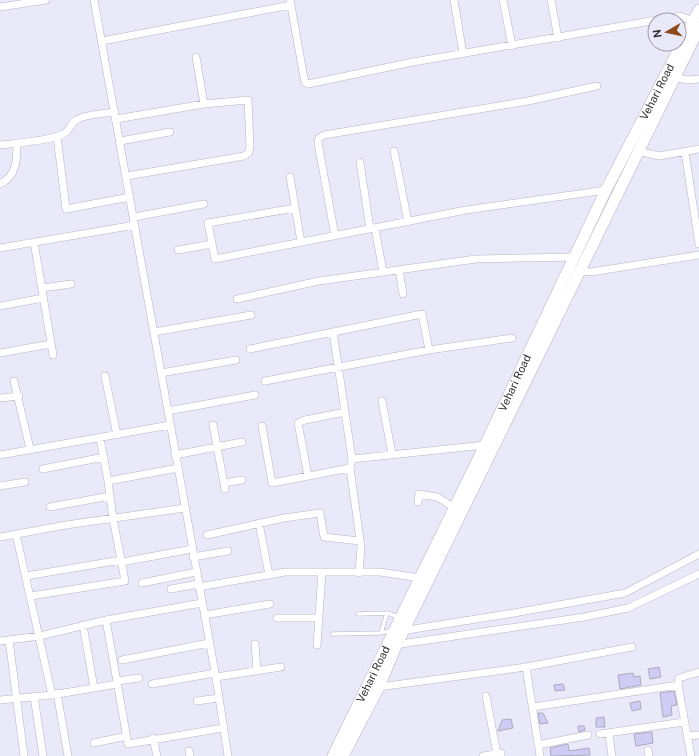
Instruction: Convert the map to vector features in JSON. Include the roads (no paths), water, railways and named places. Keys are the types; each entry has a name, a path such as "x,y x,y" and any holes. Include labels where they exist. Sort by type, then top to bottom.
{"main road":[{"name":"Vehari Road","path":"343,756 379,687 401,617 485,446 606,190 696,25 699,10"},
{"name":"Vehari Road","path":"333,756 580,271 638,151 670,74"}],"street":[{"path":"0,7 46,0"},
{"path":"94,0 162,373 228,756"},
{"path":"454,0 463,54"},
{"path":"503,0 512,46"},
{"path":"551,0 558,38"},
{"path":"102,41 291,3 304,78 305,82 308,84 413,62 680,16 696,25"},
{"path":"196,57 204,104"},
{"path":"670,74 687,80 699,79"},
{"path":"335,236 318,143 319,138 324,135 528,101 597,86"},
{"path":"0,145 64,134 71,128 72,123 80,118 116,116 204,104 248,100 250,146 249,152 244,156 126,176"},
{"path":"120,141 170,132"},
{"path":"57,136 66,209 130,197"},
{"path":"0,184 6,181 13,173 17,160 17,142"},
{"path":"638,151 659,156 699,149"},
{"path":"394,151 408,222"},
{"path":"685,152 699,244"},
{"path":"360,162 372,229 383,272"},
{"path":"290,177 301,242"},
{"path":"295,208 208,223 214,259 466,210 606,190"},
{"path":"134,216 204,204"},
{"path":"0,248 135,225"},
{"path":"34,242 53,355"},
{"path":"178,250 212,244"},
{"path":"580,271 591,272 699,255"},
{"path":"237,299 320,282 476,259 575,257"},
{"path":"400,270 403,294"},
{"path":"42,288 71,284"},
{"path":"0,306 43,298"},
{"path":"250,349 422,314 429,350"},
{"path":"154,332 251,315"},
{"path":"333,332 352,458 350,468 360,541 359,573"},
{"path":"265,381 429,350 512,338"},
{"path":"0,353 51,344"},
{"path":"162,373 236,360"},
{"path":"105,376 117,435"},
{"path":"14,381 19,396 30,449"},
{"path":"168,411 255,395"},
{"path":"0,398 19,396"},
{"path":"382,401 392,454"},
{"path":"308,476 298,423 305,420 345,412"},
{"path":"0,455 170,425"},
{"path":"213,425 224,486 242,480"},
{"path":"262,426 272,483 350,468"},
{"path":"31,596 126,581 113,518 100,438"},
{"path":"175,455 242,442"},
{"path":"352,458 485,446"},
{"path":"43,469 104,457"},
{"path":"108,481 178,468"},
{"path":"0,486 25,482"},
{"path":"418,502 419,494 437,497 454,508"},
{"path":"50,507 110,496"},
{"path":"0,537 113,518 185,508"},
{"path":"207,535 259,523 320,513 324,537 360,541"},
{"path":"259,523 269,575"},
{"path":"16,534 55,694 68,756"},
{"path":"26,576 192,549"},
{"path":"193,557 228,551"},
{"path":"395,636 463,621 625,593 699,554"},
{"path":"142,583 196,572"},
{"path":"171,589 285,572 380,572 420,578"},
{"path":"317,646 322,572"},
{"path":"395,636 466,634 584,617 628,608 699,574"},
{"path":"0,641 40,636 106,620 202,602"},
{"path":"204,615 270,604"},
{"path":"277,618 318,618"},
{"path":"481,618 484,632"},
{"path":"106,620 128,744 153,738 223,728"},
{"path":"463,621 466,634"},
{"path":"83,625 94,688"},
{"path":"9,640 15,697 24,756"},
{"path":"122,660 209,643"},
{"path":"255,644 257,670"},
{"path":"379,687 526,667 632,647"},
{"path":"152,684 281,667"},
{"path":"526,667 540,756"},
{"path":"691,756 678,685 679,678 699,672"},
{"path":"0,700 94,688 140,678"},
{"path":"533,707 678,685"},
{"path":"34,696 43,756"},
{"path":"483,756 499,755 486,696"},
{"path":"197,701 219,698"},
{"path":"600,734 609,734 684,722"},
{"path":"609,734 612,756"},
{"path":"538,745 588,735"},
{"path":"688,736 699,735"},
{"path":"94,743 127,736"},
{"path":"153,738 157,756"}],"lane":[{"path":"381,633 387,613"},
{"path":"358,614 387,613 401,617"},
{"path":"332,634 381,633 395,636"}]}
